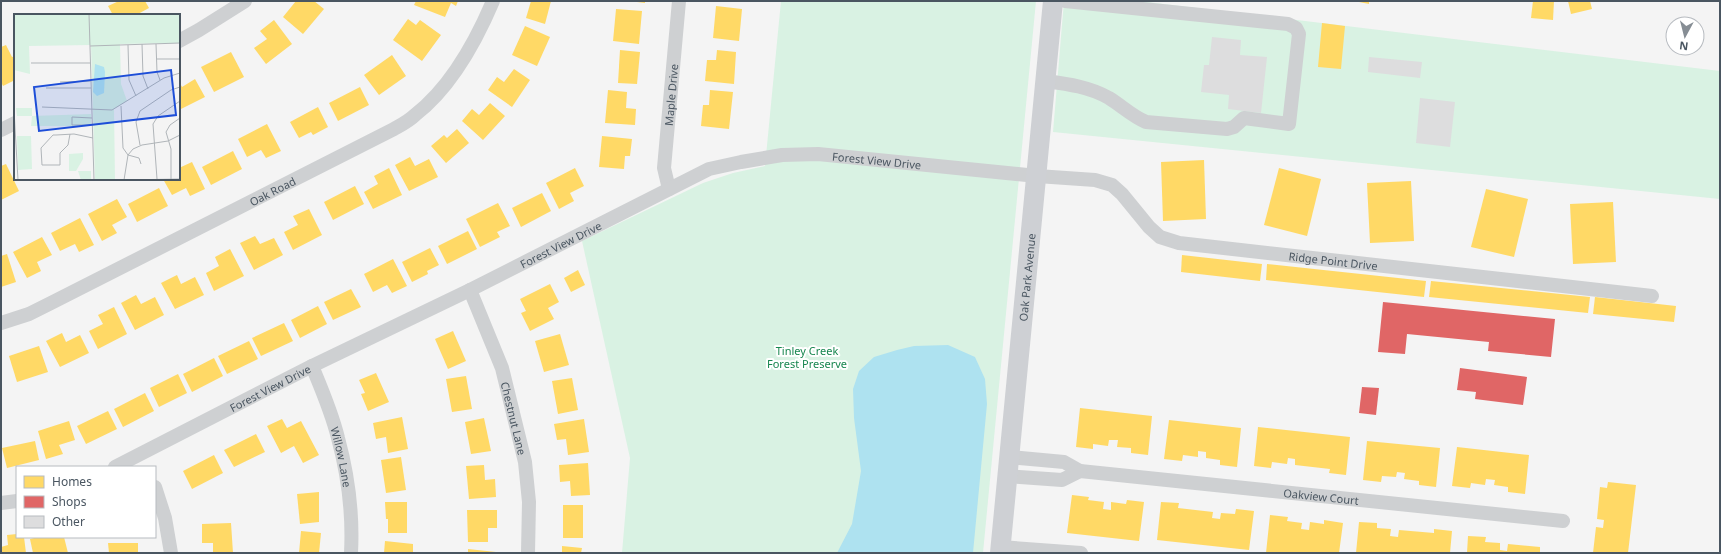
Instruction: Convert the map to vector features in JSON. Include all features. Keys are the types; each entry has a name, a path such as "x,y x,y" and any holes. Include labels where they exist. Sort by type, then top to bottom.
{"street":[{"path":"180,40 244,1"},
{"name":"Oak Road","path":"1,323 29,314 51,303 394,129 416,115 442,88 458,67 476,39 493,1"},
{"name":"Maple Drive","path":"669,188 664,168 678,1"},
{"name":"Oak Park Avenue","path":"1000,550 1054,1"},
{"path":"1046,81 1073,85 1097,92 1146,122 1227,130 1234,127 1244,118 1289,124 1299,34 1296,28 1288,24 1065,1"},
{"path":"1,130 14,124"},
{"name":"Forest View Drive","path":"120,466 144,461 312,366 470,290 709,169 782,155 818,154 1037,176"},
{"name":"Ridge Point Drive","path":"1037,176 1095,180 1112,185 1122,194 1160,238 1179,243 1652,296"},
{"name":"Chestnut Lane","path":"470,290 502,368 526,462 529,502 528,553"},
{"name":"Willow Lane","path":"312,366 330,410 339,439 349,496 352,533 351,553"},
{"name":"Oakview Court","path":"1008,467 1064,462 1080,471 1563,522"},
{"path":"1008,467 1062,480 1080,471"},
{"path":"156,490 165,518 171,553"},
{"path":"1,503 16,501"},
{"path":"1000,550 1081,553"}],"green space":[{"name":"Tinley Creek Forest Preserve","path":"781,1 1036,1 983,553 622,553 630,458 582,241 703,183 733,173 765,166"},
{"path":"1064,1 1139,1 1720,71 1720,199 1053,132"}],"water":[{"path":"948,345 975,357 985,379 987,404 973,553 837,553 852,524 861,471 854,418 853,389 859,371 874,357 897,350 914,346"}],"building: Homes":[{"path":"119,1 145,1 149,8 138,14 112,14 108,6"},
{"path":"296,1 314,1 324,9 303,34 283,17"},
{"path":"416,1 458,1 456,6 451,3 445,17 414,5"},
{"path":"531,1 551,1 545,24 526,18"},
{"path":"629,1 645,1 645,3"},
{"path":"1354,1 1369,1 1369,4"},
{"path":"1533,1 1554,1 1553,20 1531,18"},
{"path":"1568,1 1590,1 1592,9 1571,14"},
{"path":"716,6 742,9 739,41 713,38"},
{"path":"616,9 642,11 639,44 613,41"},
{"path":"408,19 416,25 420,20 441,35 422,61 393,40"},
{"path":"274,20 292,44 266,64 254,48 267,39 260,31"},
{"path":"1322,23 1345,26 1341,69 1318,67"},
{"path":"525,26 550,37 537,66 512,55"},
{"path":"6,45 12,57 14,56 14,80 3,86 1,82 1,47"},
{"path":"620,50 640,52 637,84 618,83"},
{"path":"717,50 736,52 734,84 705,81 707,60 716,60"},
{"path":"231,52 244,77 214,92 201,67"},
{"path":"392,55 406,76 379,95 364,75"},
{"path":"514,69 530,80 512,107 488,90 497,77 504,82"},
{"path":"195,79 205,97 180,110 180,83 182,87"},
{"path":"360,87 369,105 338,121 329,103"},
{"path":"608,90 627,92 626,108 636,109 635,125 605,123"},
{"path":"710,90 733,92 729,129 701,126 703,105 709,105"},
{"path":"490,103 505,116 483,140 462,121 472,109 479,115"},
{"path":"318,107 328,127 313,135 311,132 299,138 290,122"},
{"path":"267,124 281,151 266,158 261,150 247,157 238,139"},
{"path":"457,129 469,143 446,163 431,146 444,135 447,138"},
{"path":"602,136 632,139 630,156 625,156 624,169 599,167"},
{"path":"233,151 242,169 211,185 202,167"},
{"path":"410,157 415,166 429,159 438,177 409,191 395,165"},
{"path":"1204,160 1206,219 1163,221 1161,162"},
{"path":"192,162 205,189 190,196 186,188 172,195 164,180 180,180 180,168"},
{"path":"6,164 19,191 1,200 1,166"},
{"path":"389,168 402,195 373,209 364,192 378,184 374,176"},
{"path":"575,168 584,186 570,193 574,201 559,209 546,183"},
{"path":"1279,168 1321,179 1307,236 1264,225"},
{"path":"1411,181 1414,241 1370,243 1367,183"},
{"path":"355,186 364,204 333,220 324,202"},
{"path":"159,188 168,206 137,222 128,204"},
{"path":"1486,189 1528,199 1514,257 1471,247"},
{"path":"542,193 551,211 521,227 512,208"},
{"path":"117,199 127,217 112,225 117,233 102,241 88,214"},
{"path":"1613,202 1616,262 1573,264 1570,204"},
{"path":"498,203 510,226 497,232 500,237 480,247 466,219"},
{"path":"309,209 322,235 293,250 284,232 298,225 293,216"},
{"path":"80,218 94,245 79,252 75,244 60,251 51,233"},
{"path":"468,231 477,249 447,264 438,246"},
{"path":"255,236 260,244 274,238 283,255 254,270 240,243"},
{"path":"42,237 52,255 37,262 41,271 27,278 13,252"},
{"path":"430,248 439,265 427,271 428,274 412,282 402,262"},
{"path":"230,249 244,276 214,291 206,273 219,266 215,257"},
{"path":"7,254 16,282 1,287 1,256"},
{"path":"1182,255 1262,264 1260,281 1181,272"},
{"path":"393,259 407,286 392,293 387,285 373,292 364,274"},
{"path":"1267,264 1426,281 1424,297 1266,280"},
{"path":"578,270 585,285 571,292 564,278"},
{"path":"177,275 181,284 195,277 204,295 175,309 161,283"},
{"path":"1431,281 1590,297 1588,313 1429,297"},
{"path":"550,284 559,302 548,308 554,319 530,331 521,313 526,311 520,299"},
{"path":"351,289 361,307 333,320 324,302"},
{"path":"136,295 141,304 155,297 164,315 135,330 121,303"},
{"path":"1595,297 1676,306 1674,322 1593,314"},
{"path":"318,306 327,324 300,338 291,320"},
{"path":"114,307 127,334 98,349 89,331 103,324 98,315"},
{"path":"284,323 293,341 261,356 252,338"},
{"path":"453,331 466,361 448,369 435,339"},
{"path":"62,333 66,342 80,335 89,353 60,367 46,341"},
{"path":"560,334 569,365 544,372 535,341"},
{"path":"249,341 258,359 227,374 218,356"},
{"path":"39,346 48,372 17,382 9,356"},
{"path":"214,358 223,376 192,392 183,374"},
{"path":"376,373 389,402 368,411 361,394 365,393 359,380"},
{"path":"178,374 187,393 159,407 150,388"},
{"path":"466,376 472,409 452,412 446,379"},
{"path":"572,378 578,410 558,414 552,381"},
{"path":"145,393 154,411 123,427 114,409"},
{"path":"1080,408 1152,416 1148,455 1131,453 1131,448 1117,447 1118,440 1109,440 1108,446 1093,444 1093,449 1076,447"},
{"path":"108,411 117,429 86,444 77,426"},
{"path":"402,417 408,449 388,453 386,437 376,439 373,423"},
{"path":"484,418 491,451 471,454 465,422"},
{"path":"282,419 287,428 301,421 319,455 303,463 294,446 281,453 267,426"},
{"path":"584,419 589,452 568,455 566,439 557,440 554,424"},
{"path":"1169,420 1241,428 1237,467 1220,465 1220,460 1206,458 1206,452 1198,451 1198,457 1183,455 1182,461 1164,459"},
{"path":"69,421 75,440 59,445 63,454 46,459 38,431"},
{"path":"1258,427 1350,437 1346,475 1329,473 1330,469 1295,465 1295,459 1288,458 1287,464 1272,462 1271,468 1254,466"},
{"path":"256,434 265,452 234,467 224,450"},
{"path":"35,441 39,460 7,468 2,448"},
{"path":"1367,441 1440,448 1436,487 1419,485 1419,481 1404,479 1405,473 1397,472 1396,477 1382,476 1381,482 1363,480"},
{"path":"1457,447 1529,455 1525,494 1508,492 1508,487 1494,485 1495,480 1486,479 1485,485 1471,483 1470,488 1452,486"},
{"path":"214,455 223,473 192,489 183,471"},
{"path":"401,457 406,490 386,493 381,460"},
{"path":"588,463 590,495 571,496 570,481 560,482 559,465"},
{"path":"484,465 485,480 495,479 496,497 469,499 466,466"},
{"path":"1608,482 1636,485 1628,553 1593,553 1596,527 1603,528 1604,520 1597,519 1600,487 1607,488"},
{"path":"319,492 319,522 300,524 297,494"},
{"path":"1072,495 1089,497 1088,500 1104,502 1103,509 1111,510 1111,502 1126,504 1127,500 1144,502 1139,541 1067,533"},
{"path":"385,502 407,502 407,533 388,533 388,519 386,519"},
{"path":"1161,502 1179,503 1178,508 1213,512 1212,518 1220,519 1221,513 1235,514 1236,509 1254,511 1249,550 1157,540"},
{"path":"563,505 583,505 583,538 563,538"},
{"path":"467,510 497,510 497,528 488,528 488,542 468,542"},
{"path":"1270,515 1288,517 1287,521 1302,523 1301,529 1309,530 1310,522 1324,524 1324,520 1343,523 1339,553 1266,553"},
{"path":"1359,522 1377,523 1377,528 1391,529 1390,536 1398,537 1399,530 1434,533 1434,529 1452,531 1450,553 1356,553"},
{"path":"231,523 233,553 213,553 213,543 202,543 202,524"},
{"path":"301,531 321,533 319,553 299,553"},
{"path":"16,534 16,538 24,538 26,553 1,553 1,547 8,545 7,535"},
{"path":"1468,536 1486,537 1485,542 1500,543 1500,550 1507,551 1508,544 1540,547 1540,553 1467,553"},
{"path":"64,538 68,553 33,553 30,539"},
{"path":"385,541 413,544 413,553 384,553"},
{"path":"108,543 138,543 138,553 109,553"},
{"path":"562,546 582,548 581,553 562,553"},
{"path":"468,549 496,552 496,553 468,553"}],"building: Shops":[{"path":"1383,302 1555,319 1551,357 1488,351 1489,342 1407,334 1405,354 1378,352"},
{"path":"1460,368 1527,377 1523,405 1475,399 1476,392 1457,390"},
{"path":"1362,387 1379,388 1376,415 1359,413"}],"building: Other":[{"path":"1212,37 1241,40 1240,55 1267,57 1261,113 1228,109 1229,95 1201,92 1204,65 1209,65"},
{"path":"1369,57 1422,62 1420,78 1368,72"},
{"path":"1420,98 1455,102 1450,147 1416,143"}]}
